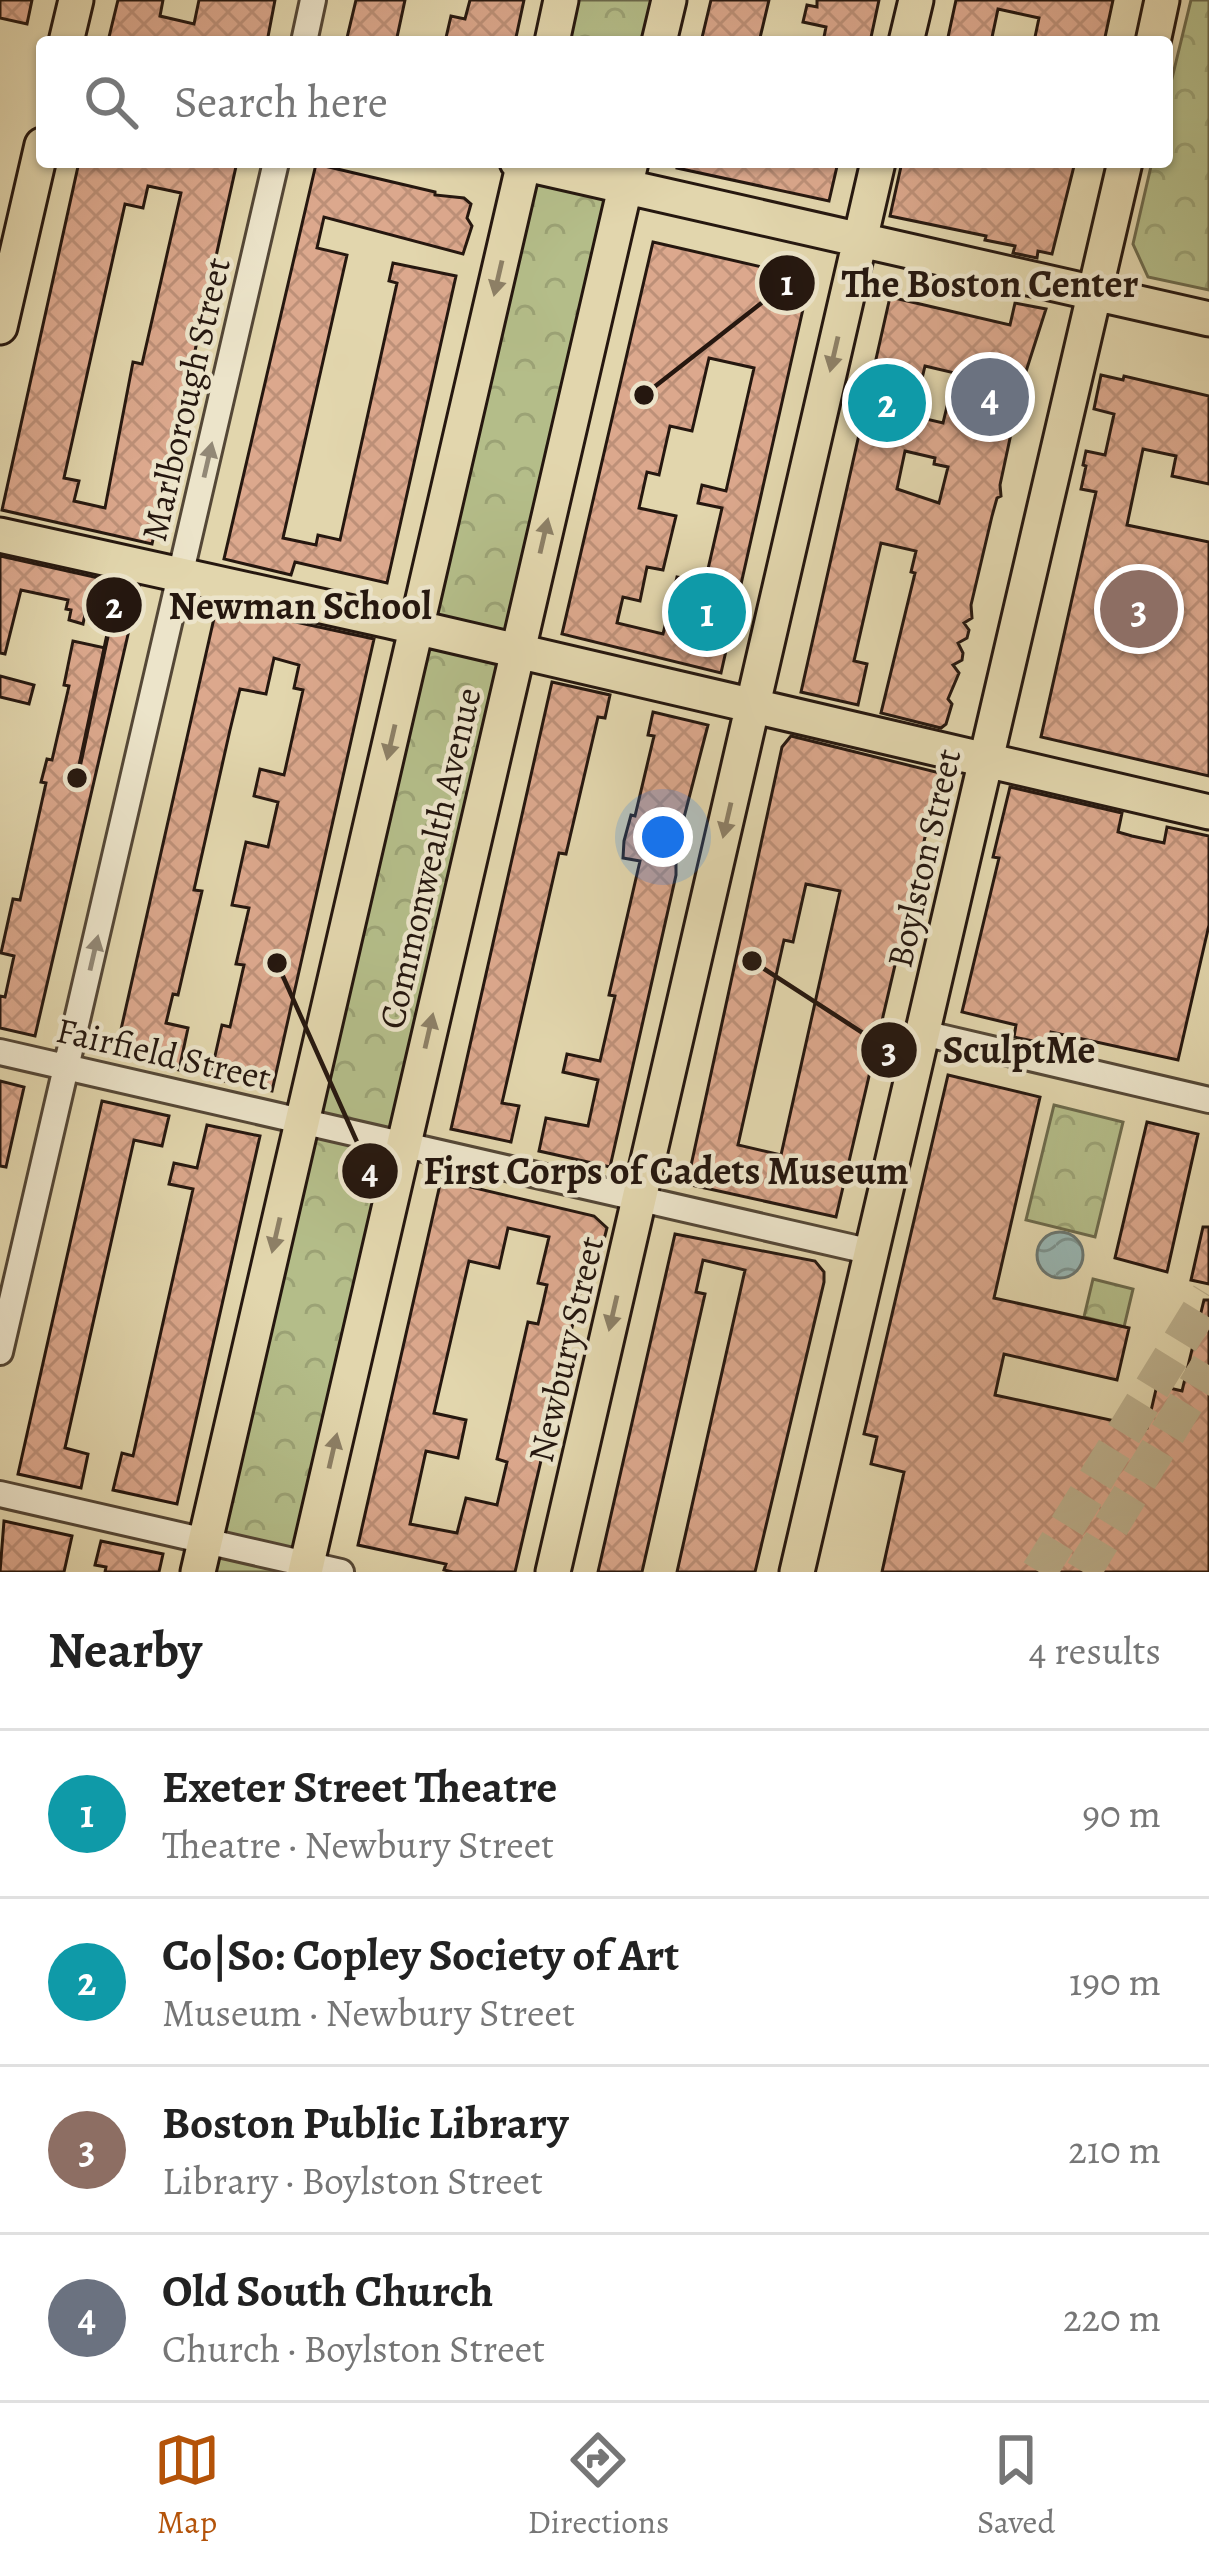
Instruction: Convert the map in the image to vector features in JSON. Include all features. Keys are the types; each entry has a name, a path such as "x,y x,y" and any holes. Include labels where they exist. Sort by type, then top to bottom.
{"main road":[{"path":"67,36 76,0"},
{"path":"553,36 561,0"},
{"path":"660,36 669,0"},
{"path":"908,36 916,0"},
{"path":"1154,36 1162,0"},
{"path":"0,327 37,168"},
{"name":"Commonwealth Avenue","path":"201,1557 521,168"},
{"path":"571,168 628,175 860,240 1209,319"},
{"name":"Newbury Street","path":"553,1572 877,168"},
{"name":"Boylston Street","path":"797,1572 1124,168"},
{"name":"Commonwealth Avenue","path":"306,1568 628,175"},
{"path":"0,535 1209,812"}],"street":[{"path":"305,36 313,0"},
{"name":"Marlborough Street","path":"0,1352 275,168"},
{"path":"923,1033 1209,1100"},
{"name":"Fairfield Street","path":"0,1052 872,1252"},
{"path":"0,1494 201,1557 341,1572"}],"green space":[{"path":"575,0 654,0 645,36 566,36"},
{"path":"1191,0 1209,0 1209,290 1148,277 1133,244 1151,168 1173,168 1173,74"},
{"path":"537,168 615,168 290,1572 212,1572"},
{"path":"1054,1105 1123,1122 1095,1237 1026,1220"},
{"path":"1093,1279 1133,1289 1124,1327 1084,1317"}],"water":[{"path":"1060,1232 1076,1239 1083,1255 1076,1271 1060,1278 1044,1271 1037,1255 1044,1239"}],"building":[{"path":"0,0 32,0 27,24 0,18"},
{"path":"118,0 163,0 160,16 194,24 199,0 275,0 268,36 109,36"},
{"path":"356,0 405,0 397,36 347,36"},
{"path":"470,0 524,0 516,36 446,36 451,16 465,19"},
{"path":"711,0 769,0 760,36 702,36"},
{"path":"817,0 879,0 871,36 824,36 826,27 803,22 807,5 817,7"},
{"path":"956,0 1113,0 1105,36 1035,36 1039,18 998,9 992,36 948,36"},
{"path":"78,168 236,168 152,544 2,510","holes":["148,186 181,193 142,364 133,362 105,508 74,501 79,481 64,478 125,204 143,208"]},
{"path":"315,168 464,198 471,204 467,218 472,226 463,254 324,217 317,248 347,255 283,538 316,545 318,535 340,540 397,283 389,281 393,263 456,276 387,583 295,562 291,575 224,559"},
{"path":"677,168 837,168 829,201"},
{"path":"901,168 1074,168 1052,254 1038,251 1037,258 1013,253 1015,246 985,240 986,236 890,216"},
{"path":"653,242 810,278 721,673 562,634","holes":["709,358 754,368 726,491 702,485 698,503 722,508 705,582 677,577 663,634 617,623 623,597 640,601 647,567 663,570 676,516 639,508 647,472 659,475 670,426 692,431"]},
{"path":"890,297 1010,325 1015,303 1046,309 1021,387 1001,496 971,605 972,618 964,623 967,638 958,643 962,660 953,665 959,673 948,699 952,704 946,724 941,728 881,713 915,573 911,572 916,551 881,543 854,661 867,664 858,705 801,692","holes":["925,366 955,373 943,423 913,416","905,451 935,458 934,464 948,467 939,503 897,489"]},
{"path":"1101,375 1209,396 1209,484 1172,476 1176,456 1143,449 1127,525 1209,542 1209,776 1041,737 1096,492 1081,489 1086,451 1105,455 1114,414 1094,409"},
{"path":"0,556 139,587 35,1036 0,1028 0,996 5,997 14,956 1,953 13,899 20,900 46,783 41,782 47,759 52,760 69,686 64,685 73,641 105,648 111,620 85,614 83,624 69,620 68,600 21,590 5,654 0,653"},
{"path":"217,605 374,639 272,1091 210,1078 222,1025 230,1027 244,965 236,964 249,908 232,905 246,842 268,847 278,802 254,796 260,769 284,775 303,690 294,688 299,665 274,658 266,694 240,689 230,730 194,890 202,891 178,995 173,994 166,1023 188,1028 179,1070 115,1056"},
{"path":"0,676 34,685 29,704 0,697"},
{"path":"552,682 610,695 605,718 598,717 566,854 559,853 502,1103 519,1106 511,1142 451,1129"},
{"path":"653,712 708,725 676,852 676,875 610,1167 539,1151 546,1118 588,1126 598,1080 563,1072 567,1054 600,1061 615,996 609,995 640,861 623,858 624,841 631,815 635,816 654,736 648,735"},
{"path":"791,736 940,773 836,1217 687,1184 782,747","holes":["806,884 840,891 781,1155 738,1145 784,940 793,942"]},
{"path":"1010,787 1122,813 1118,832 1132,836 1164,843 1167,827 1209,836 1209,925 1178,1060 1051,1032 1048,1044 1014,1037 1016,1025 962,1012 999,858 993,857"},
{"path":"948,1075 1040,1097 994,1298 1129,1328 1117,1380 1004,1354 995,1395 1147,1428 1157,1385 1182,1391 1204,1300 1209,1300 1209,1572 882,1572 904,1472 871,1464 877,1437 864,1434"},
{"path":"0,1081 24,1087 6,1167 0,1166"},
{"path":"102,1101 169,1116 162,1146 134,1140 65,1448 88,1454 81,1488 18,1474"},
{"path":"1147,1122 1198,1134 1167,1272 1115,1258"},
{"path":"207,1125 260,1136 177,1504 113,1490 122,1453 133,1456 193,1189 169,1184 174,1163 197,1168"},
{"path":"441,1180 594,1216 607,1228 600,1255 587,1263 515,1572 453,1572 444,1570 446,1564 358,1545","holes":["508,1228 549,1237 538,1283 547,1285 543,1303 538,1324 528,1322 497,1459 507,1462 497,1505 466,1498 457,1533 410,1524 426,1451 458,1458 466,1420 434,1413 469,1261 499,1268"]},
{"path":"1203,1227 1209,1227 1209,1284 1191,1280"},
{"path":"675,1234 815,1261 824,1272 755,1572 677,1572 745,1270 703,1260 696,1292 705,1294 642,1572 598,1572"},
{"path":"4,1521 72,1536 64,1572 0,1572"},
{"path":"101,1541 163,1554 159,1572 105,1572 106,1567 95,1565"}],"tunnel":[{"path":"1039,1572 1209,1295"},
{"path":"1083,1572 1209,1365"}],"place":[{"name":"The Boston Center","path":"644,395"},
{"name":"Old South Church","path":"990,397"},
{"name":"Co|So: Copley Society of Art","path":"887,403"},
{"name":"Boston Public Library","path":"1139,609"},
{"name":"Exeter Street Theatre","path":"707,612"},
{"name":"Newman School","path":"77,778"},
{"name":"SculptMe","path":"752,961"},
{"name":"First Corps of Cadets Museum","path":"277,963"}]}
